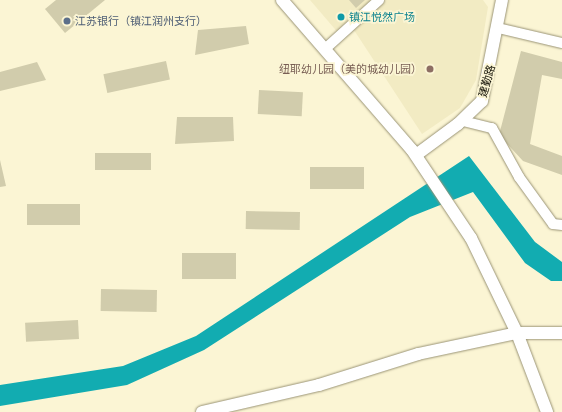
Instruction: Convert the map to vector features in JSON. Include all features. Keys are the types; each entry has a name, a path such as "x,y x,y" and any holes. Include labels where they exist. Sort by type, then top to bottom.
{"street":[{"path":"282,0 416,155 471,238 516,333 547,412"},
{"path":"325,49 379,0"},
{"name":"建勤路","path":"416,155 462,121 482,100 498,28 501,0"},
{"path":"498,28 562,43"},
{"path":"462,121 492,128 519,177 553,224 562,225"},
{"path":"202,412 319,385 418,354 516,333 562,333"}],"shaded area":[{"name":"镇江悦然广场","path":"310,0 374,0 340,35"},
{"name":"纽耶幼儿园（美的城幼儿园）","path":"386,0 483,0 488,7 476,80 460,108 422,134 352,27"}],"water":[{"path":"469,156 535,242 562,262 562,281 551,281 525,263 473,192 410,217 204,350 127,385 0,406 0,385 123,366 196,336"}],"building":[{"name":"江苏银行（镇江润州支行）","path":"56,0 105,0 65,33 45,9"},
{"name":"镇江悦然广场","path":"349,0 365,0 356,8"},
{"path":"246,26 249,44 195,55 198,30"},
{"path":"521,51 562,62 562,79 542,75 530,144 562,156 562,175 523,161 499,135"},
{"path":"166,61 170,80 107,93 103,74"},
{"path":"37,62 46,80 0,91 0,72"},
{"path":"259,90 303,92 302,116 258,114"},
{"path":"177,117 233,117 234,141 175,144"},
{"path":"95,153 151,153 151,170 95,170"},
{"path":"0,160 6,186 0,187"},
{"path":"310,167 364,167 364,189 310,189"},
{"path":"27,204 80,204 80,225 27,225"},
{"path":"246,211 300,212 300,230 246,229"},
{"path":"182,253 236,253 236,279 182,279"},
{"path":"101,289 157,290 157,312 101,311"},
{"path":"78,320 79,339 26,342 25,323"}],"place":[{"name":"镇江悦然广场","path":"341,17"},
{"name":"江苏银行（镇江润州支行）","path":"67,21"},
{"name":"纽耶幼儿园（美的城幼儿园）","path":"430,69"}]}
